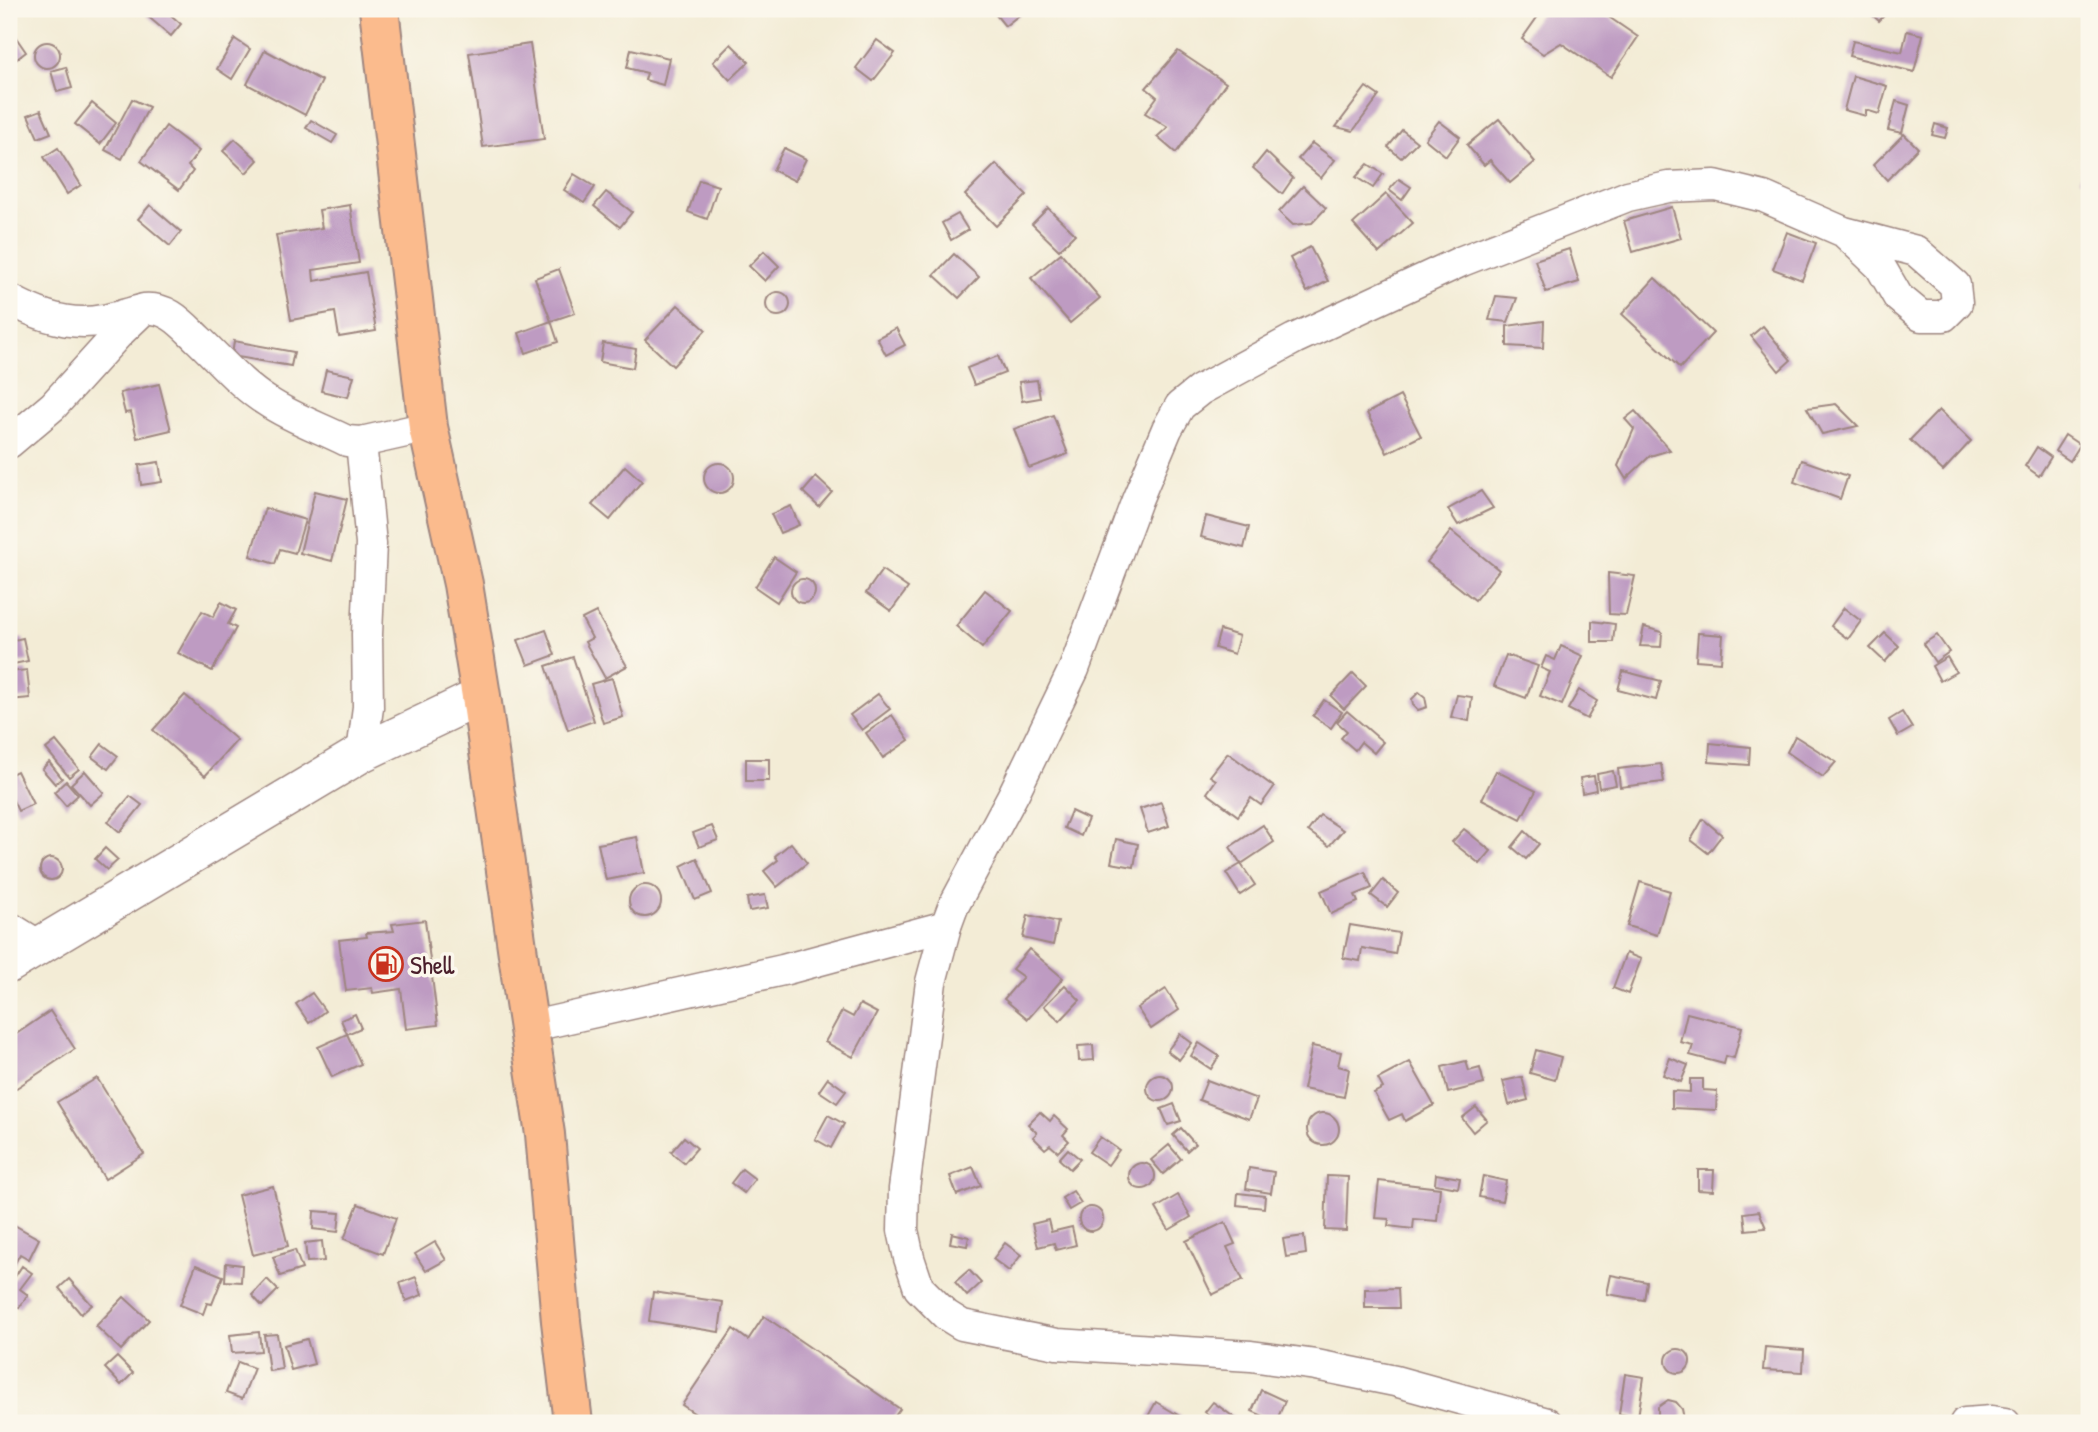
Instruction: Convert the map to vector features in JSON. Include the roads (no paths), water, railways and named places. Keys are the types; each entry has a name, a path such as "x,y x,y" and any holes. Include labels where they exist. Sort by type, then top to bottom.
{"main road":[{"path":"379,9 428,427 463,584 545,1134 561,1321 573,1423"}],"street":[{"path":"1547,1423 1395,1381 1316,1365 1251,1356 1057,1344 962,1325 946,1315 919,1287 903,1230 904,1189 931,982 953,907 1014,793 1074,669 1136,500 1180,406 1200,390 1294,339 1462,261 1628,196 1668,187 1715,185 1764,197 1844,232"},
{"path":"9,299 51,318 75,321 101,321 144,309 162,310 175,317 266,401 347,441 361,442 428,427"},
{"path":"9,443 53,406 144,309"},
{"path":"361,442 371,544 367,634 368,708 362,753"},
{"path":"19,945 362,753 481,696"},
{"path":"528,1027 783,970 946,926"},
{"path":"1965,1423 2006,1423"}],"place":[{"name":"Shell","path":"386,964"}]}
